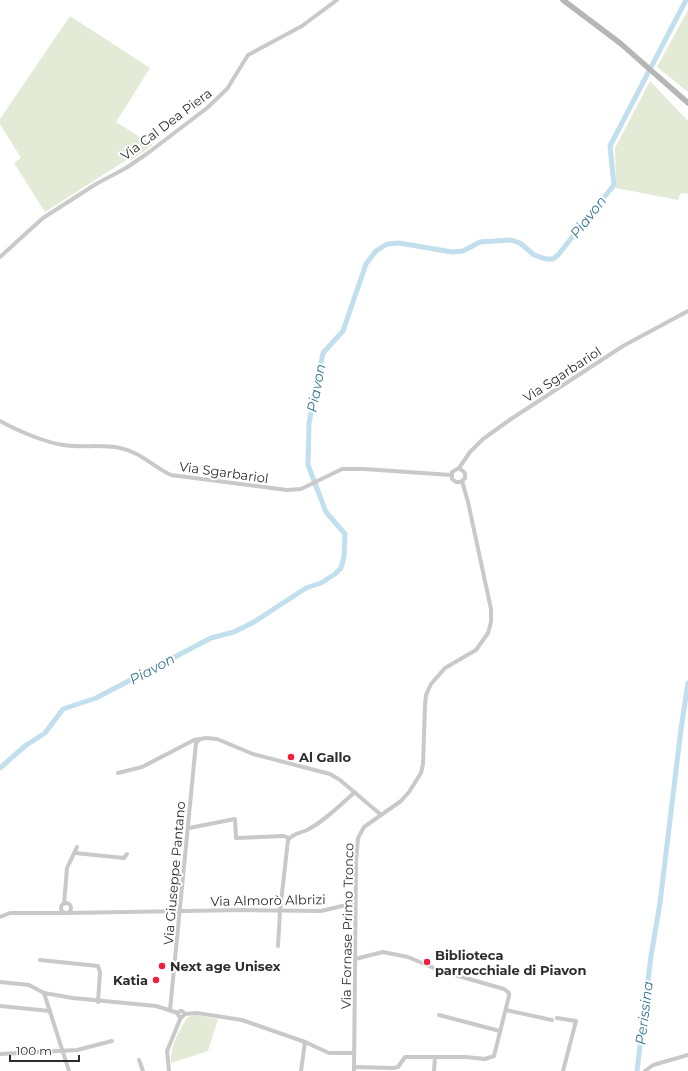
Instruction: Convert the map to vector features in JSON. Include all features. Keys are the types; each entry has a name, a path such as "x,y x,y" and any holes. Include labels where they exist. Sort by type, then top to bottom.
{"main road":[{"path":"563,0 598,25 647,65 688,103"}],"street":[{"name":"Via Cal Dea Piera","path":"0,257 43,218 96,184 126,168 207,108 226,89 248,55 302,26 337,0"},
{"name":"Via Sgarbariol","path":"451,475 454,470 460,468 470,452 492,432 623,346 688,311"},
{"name":"Via Sgarbariol","path":"0,421 63,445 98,445 122,448 142,456 164,472 171,475 288,490 301,489 336,470 351,468 451,475"},
{"path":"460,468 465,473 465,478 462,481"},
{"name":"Via Sgarbariol","path":"451,475 454,481 462,481"},
{"name":"Via Fornase Primo Tronco","path":"354,1069 355,903 356,846 358,838 364,827 380,814 401,801 409,792 421,773 423,764 426,695 431,684 445,668 476,650 488,633 491,622 487,589 462,481"},
{"path":"118,773 142,767 194,740 206,738 218,739 253,754 323,771 340,780 380,814"},
{"name":"Via Giuseppe Pantano","path":"170,1010 181,911 196,743 199,740"},
{"path":"278,946 280,911 289,838 294,834 307,830 319,822 355,792"},
{"path":"189,828 235,819 236,838 284,836 289,838"},
{"path":"61,909 66,913 70,910 66,897 67,868 77,847"},
{"path":"75,853 124,858 126,854"},
{"name":"Via Almorò Albrizi","path":"0,917 10,913 321,911 355,903"},
{"path":"54,913 68,905"},
{"path":"68,905 79,912"},
{"path":"354,1069 399,1069 405,1058 492,1058 509,996 509,993 504,989 441,971 408,958 383,952 355,959"},
{"path":"40,960 96,965 100,969 98,1002"},
{"path":"0,982 29,985 44,993 98,1002 156,1006 181,1015 197,1013 242,1020 305,1042 329,1053 354,1053"},
{"path":"44,993 69,1071"},
{"path":"0,1006 50,1011"},
{"path":"506,1010 552,1020"},
{"path":"169,1071 167,1051 181,1015"},
{"path":"439,1015 500,1031"},
{"path":"557,1018 576,1021 563,1071"},
{"path":"0,1054 84,1048 112,1041"},
{"path":"301,1071 305,1042"},
{"path":"645,1071 653,1065 688,1055"},
{"path":"434,1071 435,1057"},
{"path":"139,1060 143,1071"}],"green space":[{"path":"688,10 688,92 657,67"},
{"path":"70,16 150,68 116,122 153,145 130,161 128,159 45,212 14,163 21,158 0,124 0,119"},
{"path":"650,81 688,121 688,194 681,193 678,200 616,188 615,148"},
{"path":"195,1015 218,1019 208,1051 171,1063 173,1045 178,1033 188,1017"}],"waterway":[{"name":"Piavon","path":"0,768 25,746 45,733 63,709 96,698 211,638 234,632 254,622 306,588 321,583 341,568 344,557 345,534 326,512 308,465 309,423 323,353 343,331 366,264 376,251 387,244 399,243 452,252 463,251 480,242 511,240 520,243 534,255 546,259 553,259 558,255 614,185 610,146 686,0"},
{"name":"Perissina","path":"637,1071 688,683"}],"place":[{"name":"Al Gallo","path":"291,757"},
{"name":"Biblioteca parrocchiale di Piavon","path":"427,962"},
{"name":"Next age Unisex","path":"162,966"},
{"name":"Katia","path":"156,980"}]}
